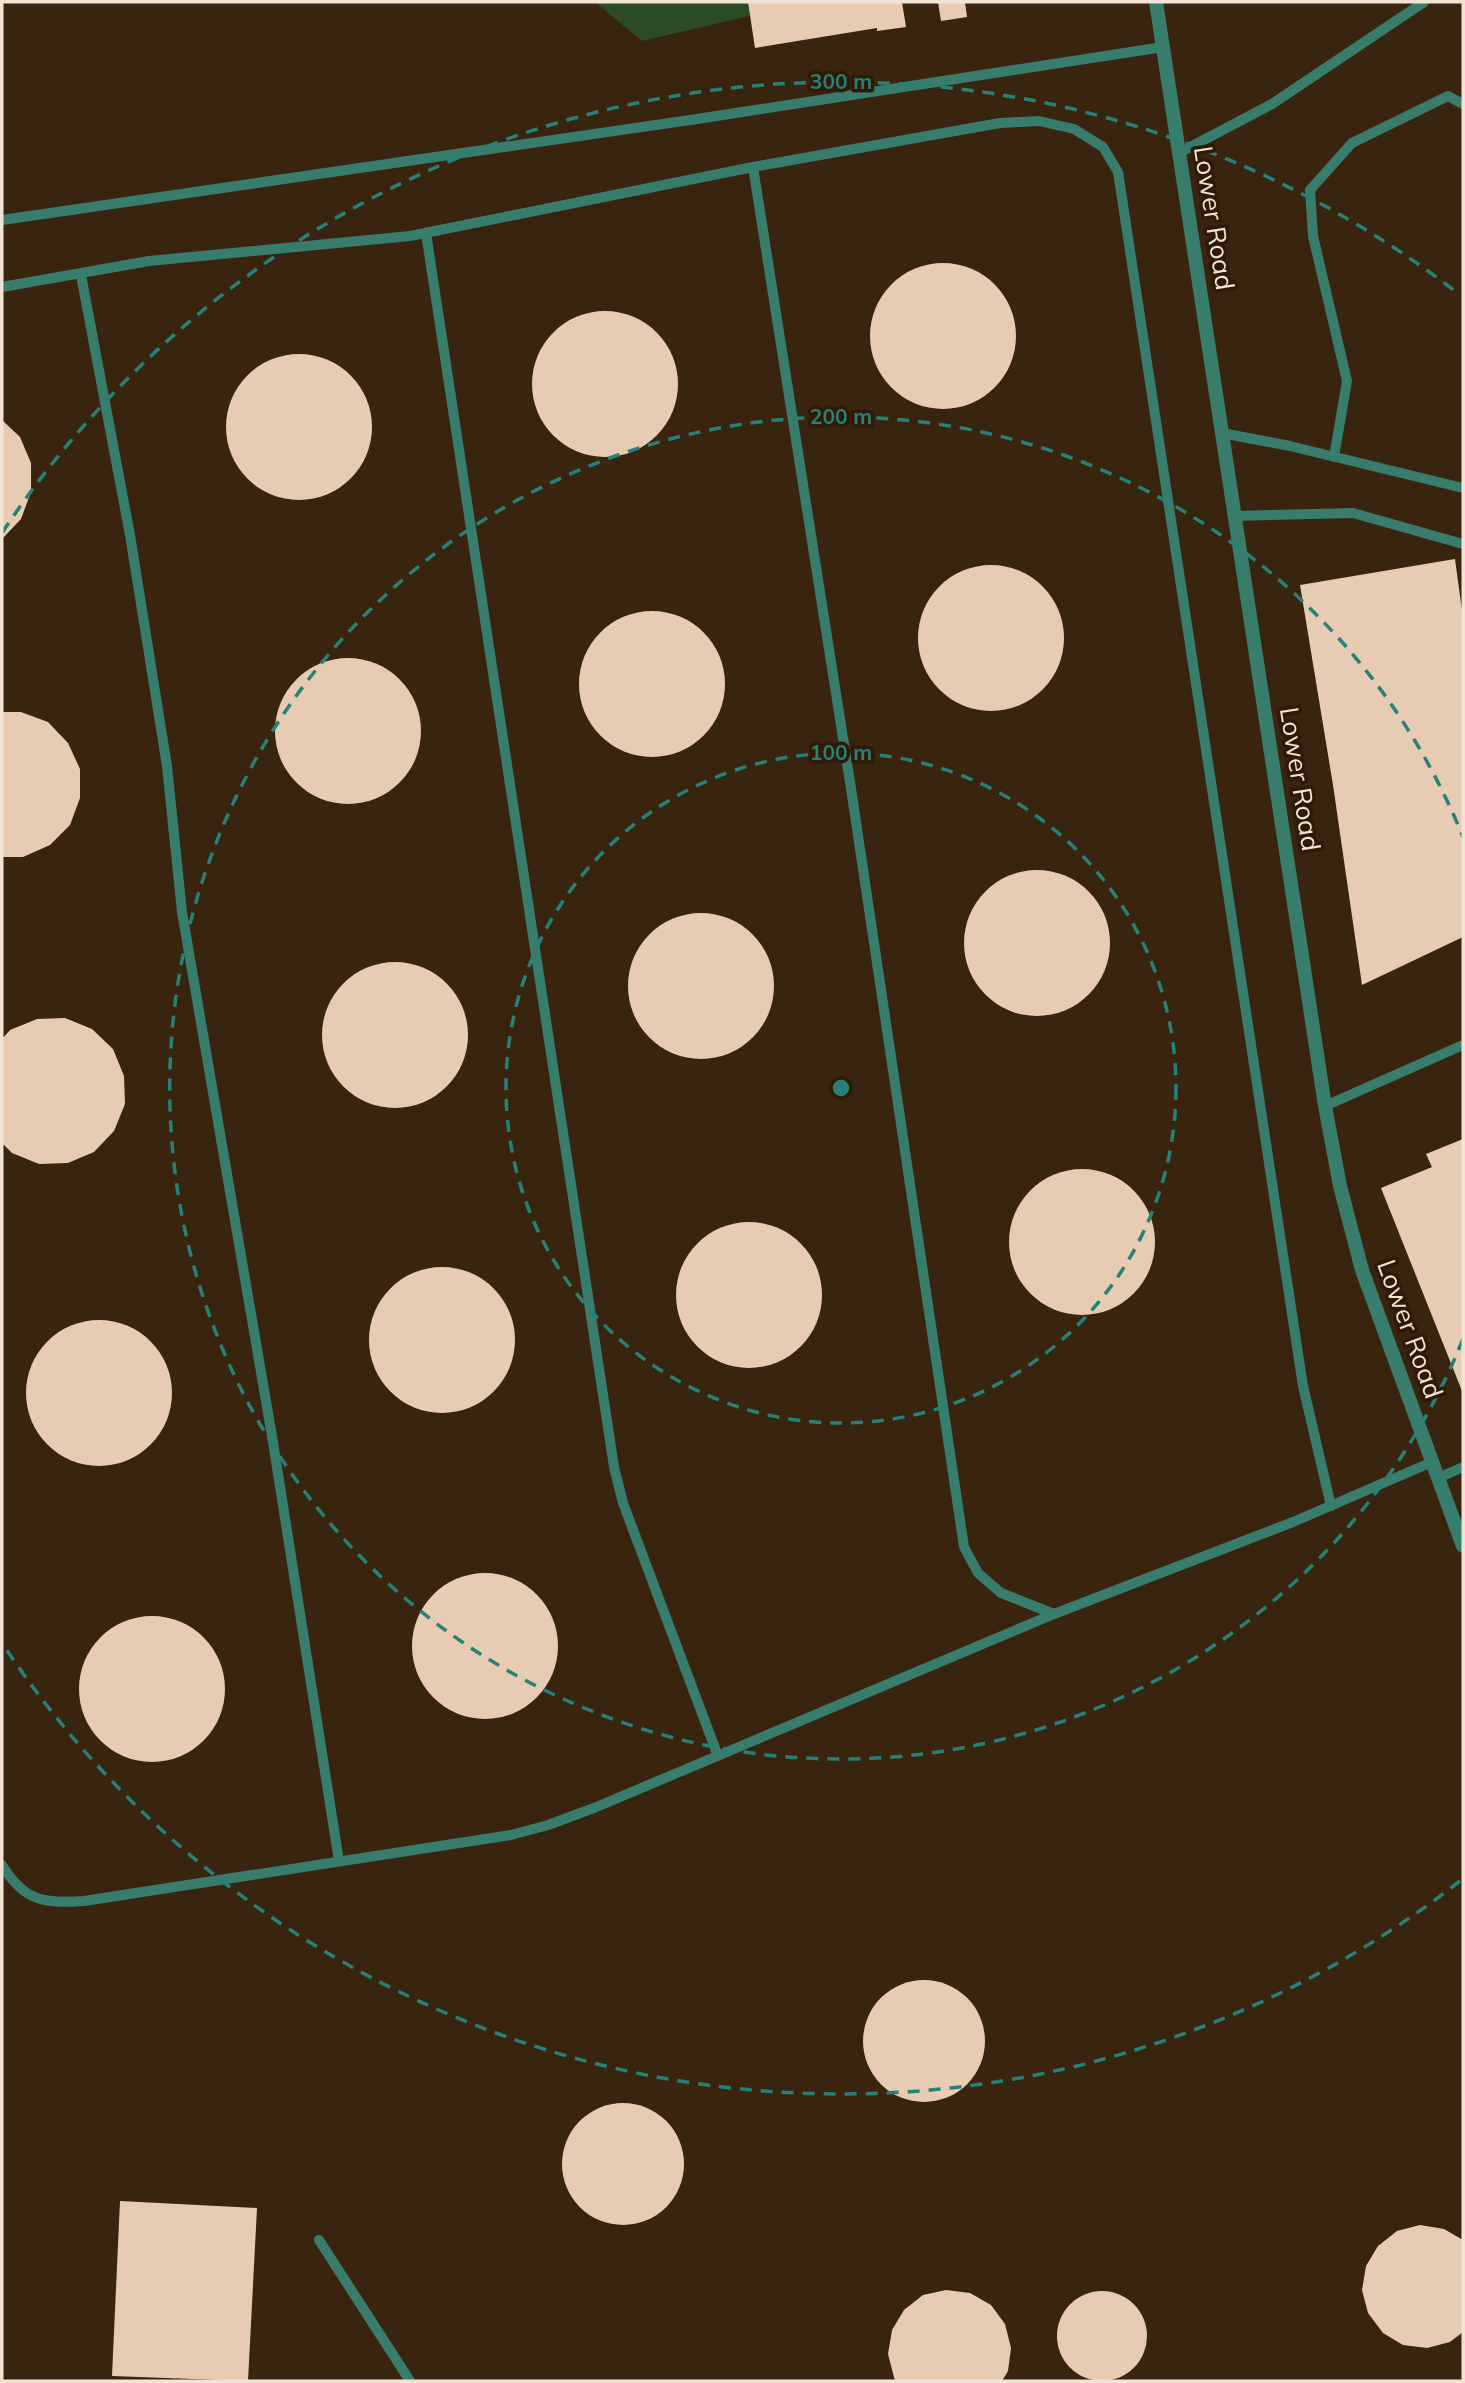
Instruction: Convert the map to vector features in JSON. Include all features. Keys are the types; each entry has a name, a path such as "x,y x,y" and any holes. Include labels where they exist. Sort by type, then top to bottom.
{"street":[{"name":"Lower Road","path":"1156,2 1325,1106 1340,1186 1362,1270 1463,1546"}],"lane":[{"path":"1179,153 1272,104 1424,2"},
{"path":"2,220 697,119 1163,47"},
{"path":"1334,457 1347,381 1313,236 1310,190 1352,143 1448,96 1463,104"},
{"path":"2,287 149,261 426,233 753,167 1000,123 1039,121 1074,129 1103,147 1118,172 1303,1386 1331,1506"},
{"path":"753,167 854,809 964,1547 978,1573 1002,1593 1054,1614"},
{"path":"426,233 614,1467 623,1503 718,1756"},
{"path":"81,275 132,549 167,766 182,912 273,1442 339,1861"},
{"path":"1222,433 1463,488"},
{"path":"1235,516 1353,513 1463,544"},
{"path":"1325,1106 1463,1045"},
{"path":"2,1865 11,1880 28,1893 52,1903 84,1901 511,1835 548,1825 1054,1614 1331,1506 1432,1462"},
{"path":"1438,1478 1463,1467"},
{"path":"319,2240 410,2381"}],"green space":[{"path":"595,2 809,2 642,41"}],"building":[{"path":"748,2 902,2 906,27 877,31 877,28 755,48"},
{"path":"938,2 965,2 967,17 941,21"},
{"path":"943,263 971,269 995,284 1010,308 1016,336 1010,364 995,388 971,403 943,409 915,403 891,388 876,364 870,336 876,308 891,284 915,269"},
{"path":"605,311 633,317 657,332 672,356 678,384 672,412 657,436 633,451 605,457 577,451 553,436 538,412 532,384 538,356 553,332 577,317"},
{"path":"299,354 327,360 351,375 366,399 372,427 366,455 351,479 327,494 299,500 271,494 247,479 232,455 226,427 232,399 247,375 271,360"},
{"path":"2,420 20,437 31,463 31,492 21,519 2,539"},
{"path":"1455,559 1463,618 1463,937 1362,985 1300,585"},
{"path":"991,565 1019,571 1043,586 1058,610 1064,638 1058,666 1043,690 1019,705 991,711 963,705 939,690 924,666 918,638 924,610 939,586 963,571"},
{"path":"652,611 680,617 704,632 719,656 725,684 719,712 704,736 680,751 652,757 624,751 600,736 585,712 579,684 585,656 600,632 624,617"},
{"path":"348,658 376,664 400,679 415,703 421,731 415,759 400,783 376,798 348,804 320,798 296,783 281,759 275,731 281,703 296,679 320,664"},
{"path":"2,712 21,712 48,722 68,743 80,769 80,798 70,825 50,845 23,857 2,857"},
{"path":"1037,870 1065,876 1089,891 1104,915 1110,943 1104,971 1089,995 1065,1010 1037,1016 1009,1010 985,995 970,971 964,943 970,915 985,891 1009,876"},
{"path":"701,913 729,919 753,934 768,958 774,986 768,1014 753,1038 729,1053 701,1059 673,1053 649,1038 634,1014 628,986 634,958 649,934 673,919"},
{"path":"395,962 423,968 447,983 462,1007 468,1035 462,1063 447,1087 423,1102 395,1108 367,1102 343,1087 328,1063 322,1035 328,1007 343,983 367,968"},
{"path":"65,1018 92,1029 113,1049 124,1076 125,1104 114,1131 94,1152 68,1163 39,1164 12,1153 2,1143 2,1039 10,1030 37,1019"},
{"path":"1463,1139 1462,1391 1381,1188 1432,1167 1426,1154"},
{"path":"1082,1169 1110,1175 1134,1190 1149,1214 1155,1242 1149,1270 1134,1294 1110,1309 1082,1315 1054,1309 1030,1294 1015,1270 1009,1242 1015,1214 1030,1190 1054,1175"},
{"path":"749,1222 777,1228 801,1243 816,1267 822,1295 816,1323 801,1347 777,1362 749,1368 721,1362 697,1347 682,1323 676,1295 682,1267 697,1243 721,1228"},
{"path":"442,1267 470,1273 494,1288 509,1312 515,1340 509,1368 494,1392 470,1407 442,1413 414,1407 390,1392 375,1368 369,1340 375,1312 390,1288 414,1273"},
{"path":"99,1320 127,1326 151,1341 166,1365 172,1393 166,1421 151,1445 127,1460 99,1466 71,1460 47,1445 32,1421 26,1393 32,1365 47,1341 71,1326"},
{"path":"485,1573 513,1579 537,1594 552,1618 558,1646 552,1674 537,1698 513,1713 485,1719 457,1713 433,1698 418,1674 412,1646 418,1618 433,1594 457,1579"},
{"path":"152,1616 180,1622 204,1637 219,1661 225,1689 219,1717 204,1741 180,1756 152,1762 124,1756 100,1741 85,1717 79,1689 85,1661 100,1637 124,1622"},
{"path":"924,1980 947,1985 967,1998 980,2018 985,2041 980,2064 967,2084 947,2097 924,2102 901,2097 881,2084 868,2064 863,2041 868,2018 881,1998 901,1985"},
{"path":"623,2103 646,2108 666,2121 679,2141 684,2164 679,2187 666,2207 646,2220 623,2225 600,2220 580,2207 567,2187 562,2164 567,2141 580,2121 600,2108"},
{"path":"120,2201 257,2208 248,2381 112,2376"},
{"path":"1420,2225 1444,2229 1463,2240 1463,2332 1450,2342 1427,2348 1403,2345 1383,2333 1368,2313 1362,2290 1366,2266 1378,2246 1397,2231"},
{"path":"946,2290 970,2293 991,2305 1005,2324 1011,2348 1008,2371 1002,2381 895,2381 888,2354 892,2330 904,2310 923,2295"},
{"path":"1102,2291 1119,2294 1134,2304 1144,2319 1147,2336 1144,2353 1134,2368 1119,2378 1102,2381 1085,2378 1070,2368 1060,2353 1057,2336 1060,2319 1070,2304 1085,2294"}]}
